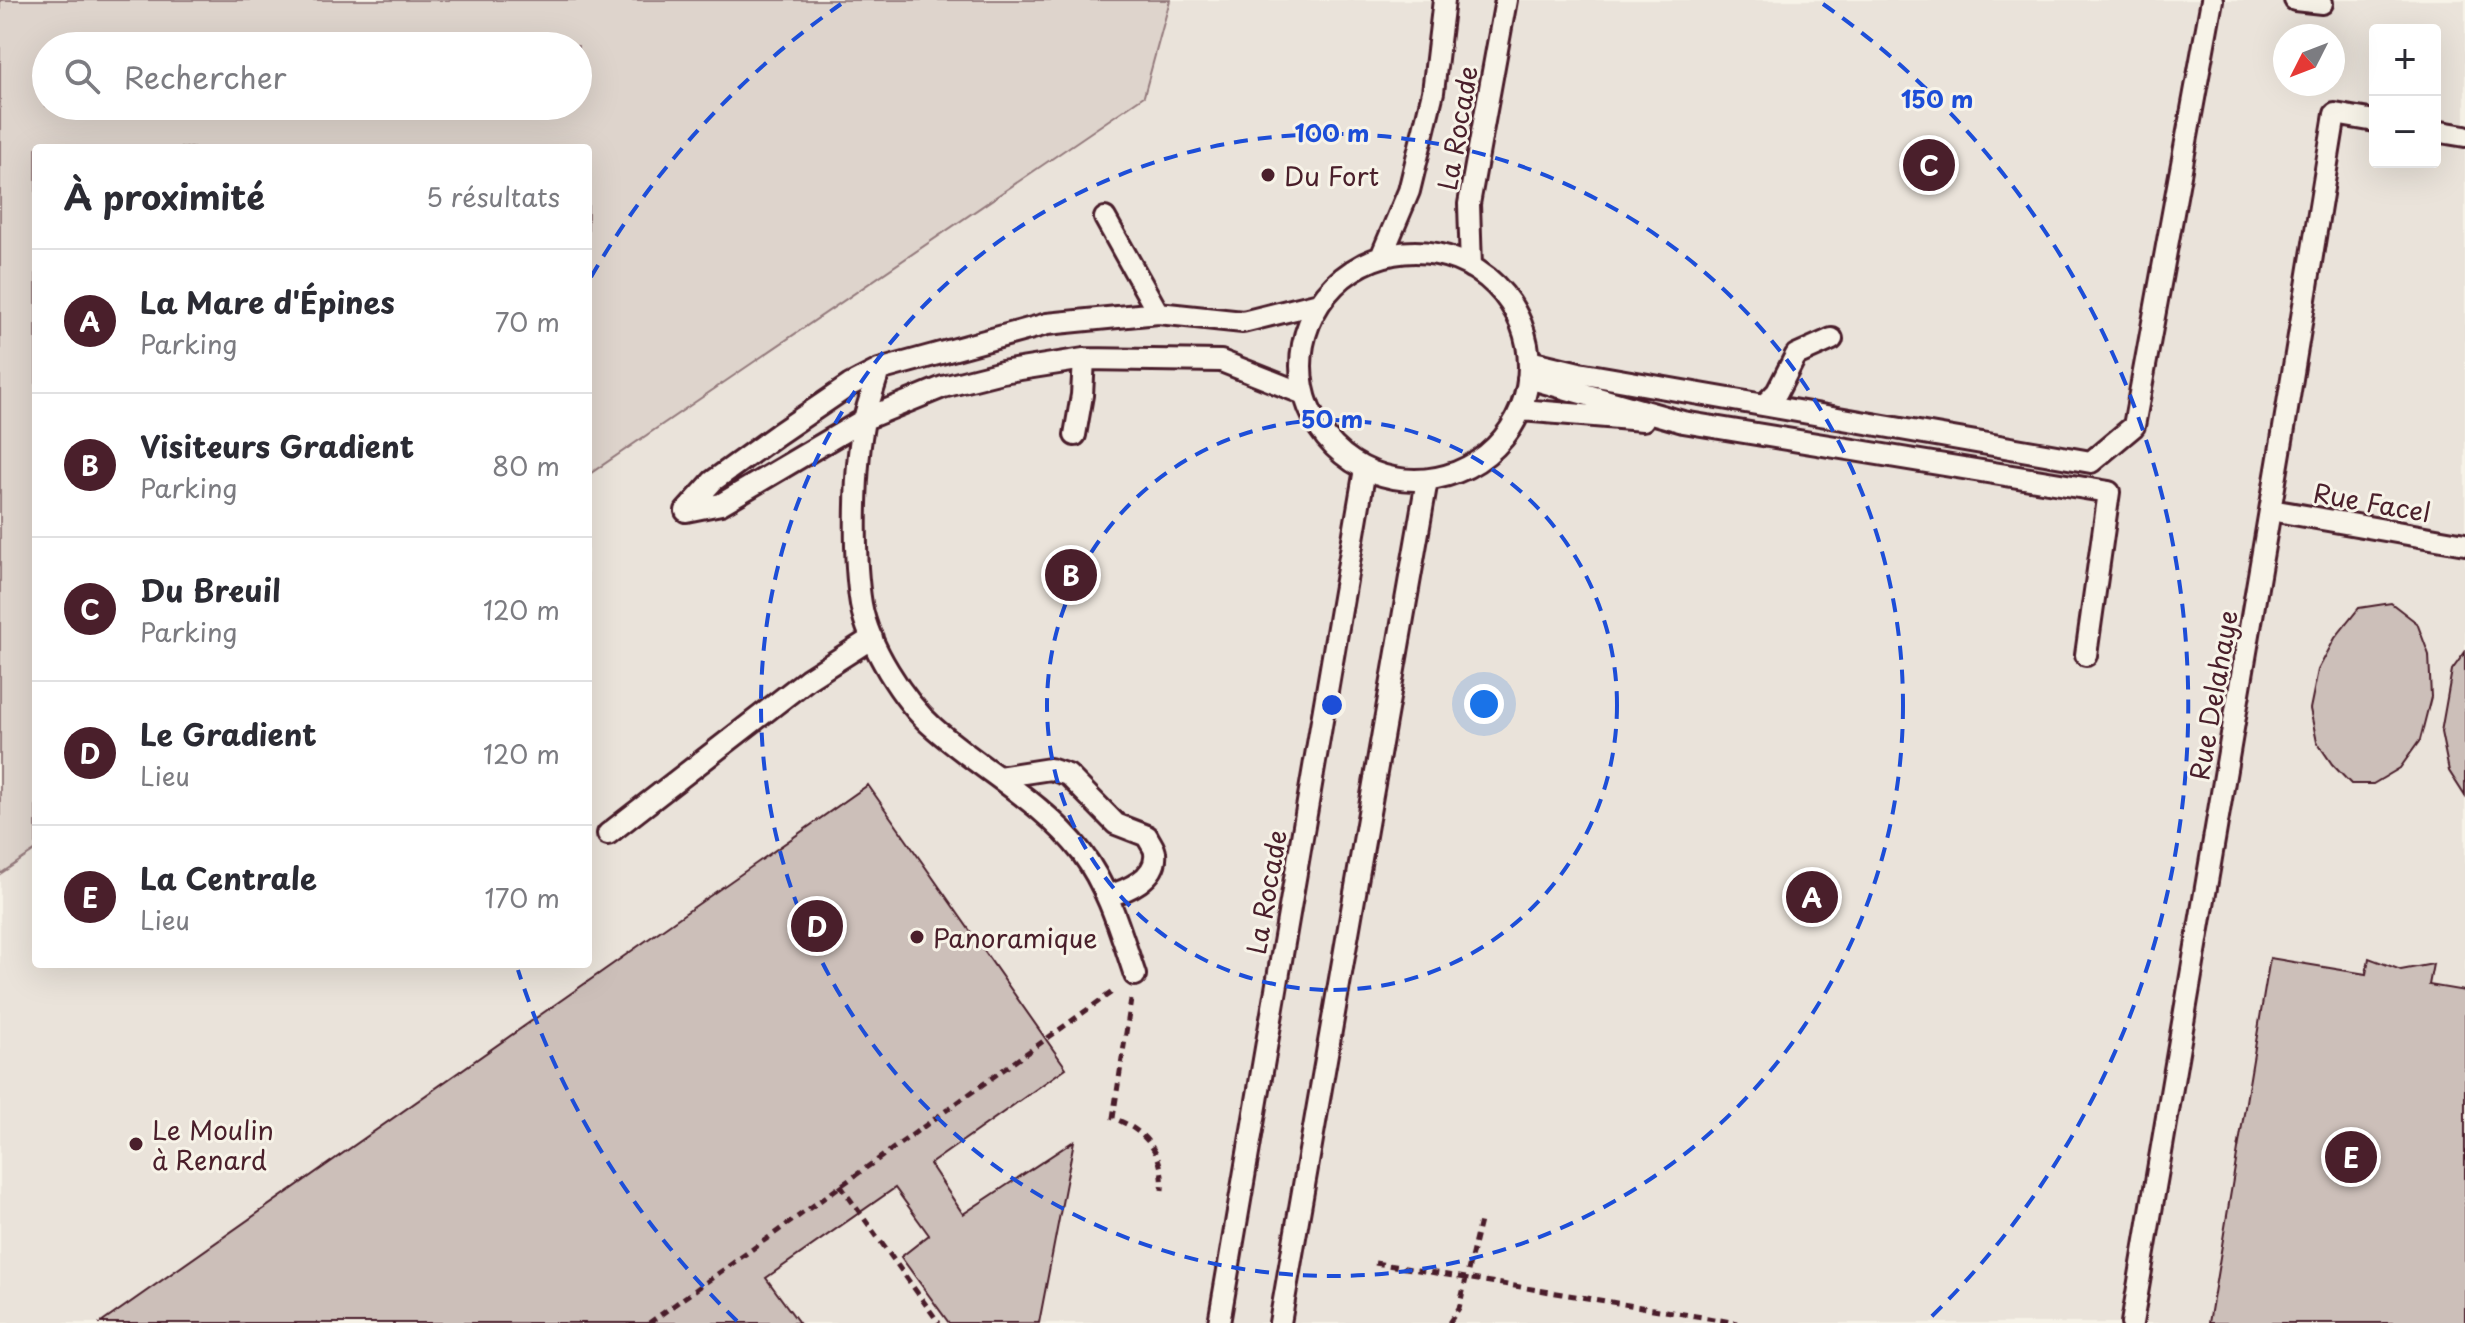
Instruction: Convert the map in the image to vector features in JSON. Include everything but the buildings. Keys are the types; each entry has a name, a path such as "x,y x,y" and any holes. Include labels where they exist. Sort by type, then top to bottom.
{"lane":[{"name":"La Rocade","path":"1381,257 1409,191 1433,92 1444,0"},
{"name":"La Rocade","path":"1471,267 1469,204 1506,0"},
{"path":"1529,369 1579,373 2091,462 2134,426 2212,0"},
{"path":"2295,0 2322,3"},
{"name":"Rue Delahaye","path":"2132,1323 2271,510 2335,114 2369,120"},
{"path":"2441,132 2465,136"},
{"path":"1105,218 1158,313"},
{"path":"1404,252 1427,253 1450,257 1471,267 1501,291 1520,323 1529,369 1521,410 1505,437 1484,458 1457,473 1427,480 1395,479 1365,469 1330,442 1317,424 1304,394 1300,363 1306,331 1319,303 1336,283 1357,268 1381,257 1404,252"},
{"path":"1304,394 1221,361 1084,359 1002,372 943,387 865,419 721,504 686,511 713,481 850,385 879,370 1047,324 1158,313 1243,322 1319,303"},
{"path":"1764,405 1777,392 1796,355 1832,339"},
{"path":"1075,435 1084,359"},
{"path":"1529,369 1683,422"},
{"path":"879,370 865,419 857,527 861,606 872,638 898,688 932,727 1058,825 1084,856 1107,896 1135,975"},
{"path":"1521,410 1683,422 2109,492 2086,655"},
{"name":"La Rocade","path":"1219,1323 1365,469"},
{"path":"1280,1323 1427,480"},
{"name":"Rue Facel","path":"2271,510 2465,544"},
{"path":"608,834 800,685 872,638"},
{"path":"999,777 1050,769 1068,775 1116,824 1147,836 1155,853 1152,869 1134,887 1107,896"}],"path":[{"path":"649,1323 1135,975"},
{"path":"1135,975 1113,1118 1129,1124 1146,1139 1159,1157 1164,1172 1162,1190"},
{"path":"840,1185 939,1323"},
{"path":"1449,1323 1459,1308 1480,1221"},
{"path":"1375,1263 1738,1323"}],"shaded area":[{"path":"0,0 2465,0 2465,1323 0,1323"},
{"path":"0,0 1170,0 1144,96 592,472 592,144 32,144 32,853 0,874"}],"place":[{"name":"Du Breuil","path":"1929,165"},
{"name":"Du Fort","path":"1268,175"},
{"name":"Visiteurs Gradient","path":"1071,575"},
{"name":"La Mare d'Épines","path":"1812,897"},
{"name":"Le Gradient","path":"817,926"},
{"name":"Panoramique","path":"917,937"},
{"name":"Le Moulin à Renard","path":"136,1144"},
{"name":"La Centrale","path":"2351,1157"}]}
